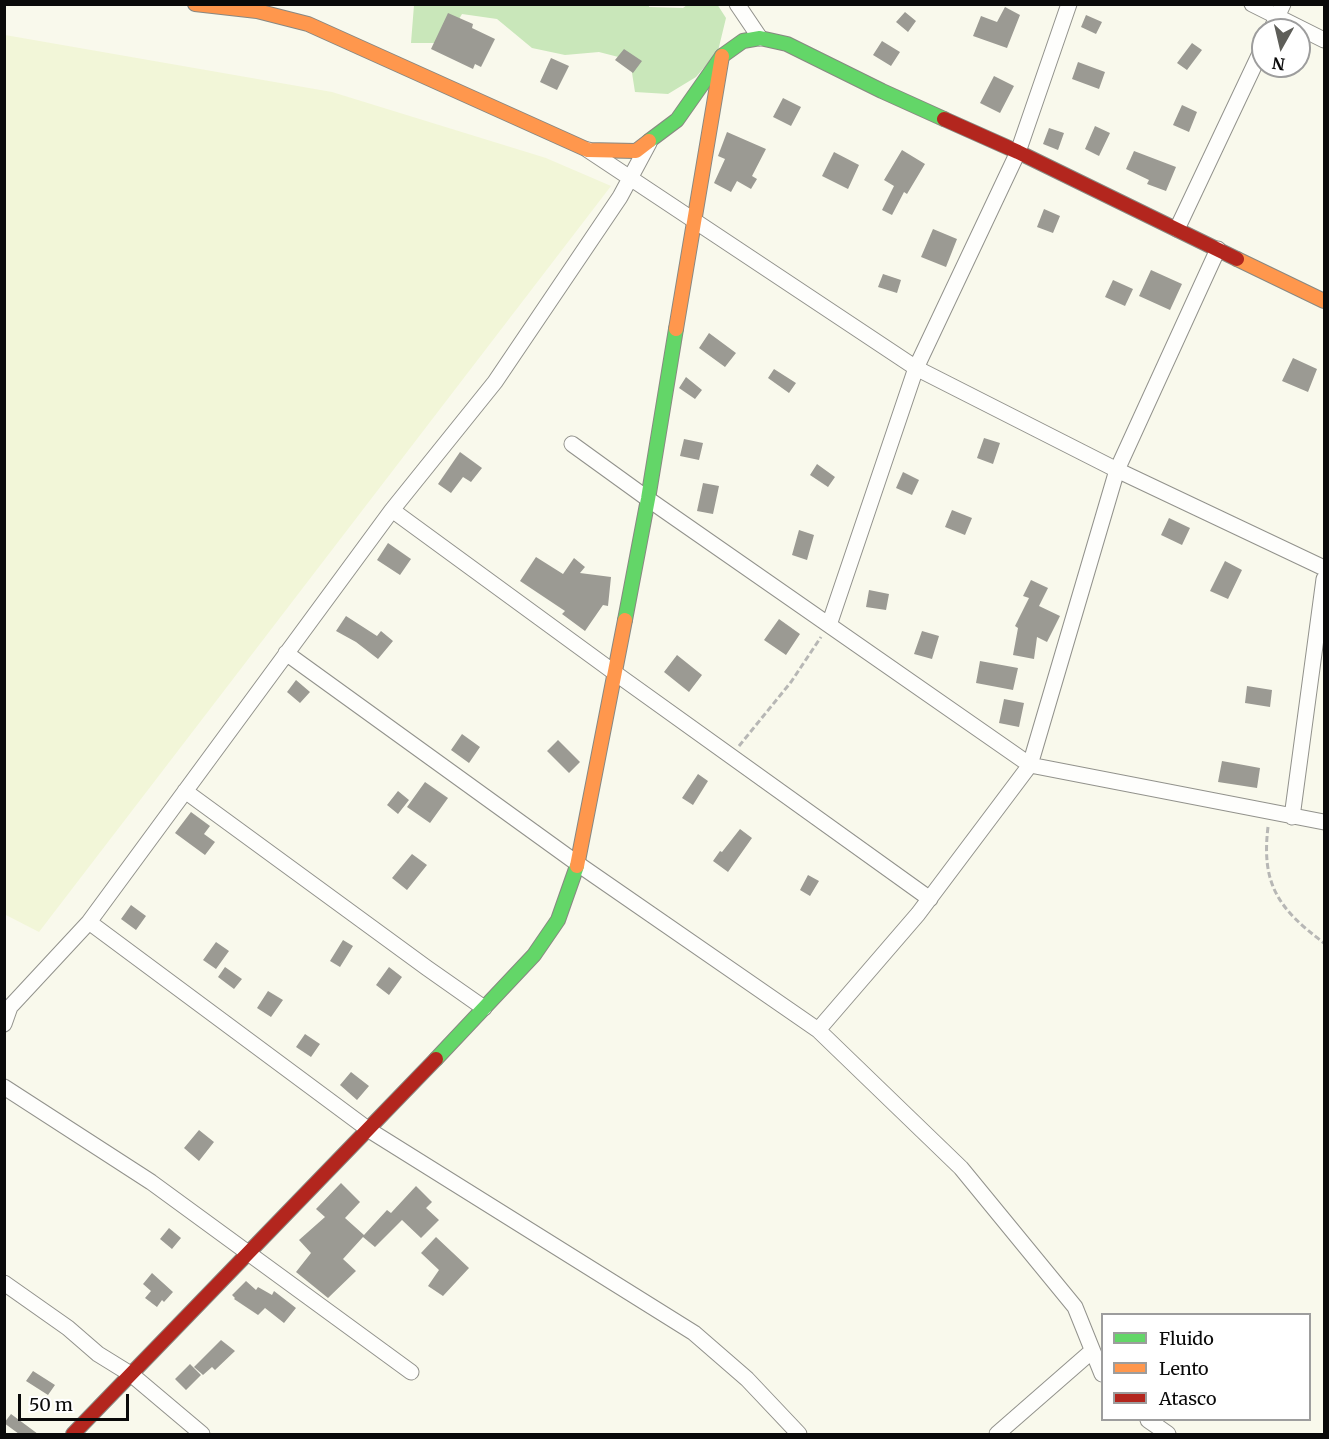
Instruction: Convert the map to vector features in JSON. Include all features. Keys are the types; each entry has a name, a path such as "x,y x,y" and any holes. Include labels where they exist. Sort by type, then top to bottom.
{"street":[{"path":"195,4 257,11 308,24 588,150 916,368 1117,470 1324,568"},
{"path":"737,4 760,38"},
{"path":"829,625 916,368 1018,152 1069,4"},
{"path":"1252,4 1324,40"},
{"path":"588,150 636,151 677,120 722,56 743,41 760,38 787,44 882,91 1018,152 1324,301"},
{"path":"73,1434 369,1130 534,955 558,920 578,864 648,500 722,56"},
{"path":"1177,229 1251,72"},
{"path":"4,1024 7,1006 88,922 392,510 495,382 620,197 651,140"},
{"path":"818,1030 930,899 1030,765 1117,470 1218,249"},
{"path":"572,444 648,500 1030,765 1324,822"},
{"path":"392,510 930,899"},
{"path":"1292,817 1324,579"},
{"path":"286,653 578,864 818,1030 961,1168 1075,1308 1101,1372"},
{"path":"185,791 484,1008"},
{"path":"88,922 369,1130 694,1333 747,1379 799,1434"},
{"path":"4,1087 151,1182 411,1372"},
{"path":"4,1283 68,1328 98,1354 132,1375 202,1434"},
{"path":"997,1434 1092,1351"},
{"path":"1151,1421 1168,1434"}],"path":[{"path":"731,756 790,682 829,625"},
{"path":"1270,812 1265,850 1273,887 1296,921 1324,943"}],"green space":[{"path":"649,4 649,7 683,8 687,5 717,4 726,18 718,51 696,77 668,94 635,92 630,60 599,52 565,55 532,48 497,19 462,14 445,43 411,43 414,5"},
{"path":"5,35 332,92 546,158 611,186 39,932 4,914"}],"building":[{"path":"1005,7 1020,15 1007,48 973,36 981,16 997,22"},
{"path":"905,12 916,21 908,32 896,22"},
{"path":"448,13 473,24 472,28 495,39 481,67 475,64 473,69 431,49"},
{"path":"1086,15 1102,22 1096,34 1081,27"},
{"path":"882,41 900,52 891,66 873,55"},
{"path":"1192,43 1202,50 1187,70 1177,63"},
{"path":"624,49 642,61 633,73 615,60"},
{"path":"551,58 569,66 557,90 540,82"},
{"path":"1078,62 1105,72 1099,89 1072,79"},
{"path":"994,76 1014,86 1000,113 980,103"},
{"path":"783,98 801,107 791,126 773,117"},
{"path":"1182,105 1197,112 1189,132 1173,125"},
{"path":"1095,126 1110,133 1099,156 1085,149"},
{"path":"1049,128 1064,133 1058,150 1043,144"},
{"path":"727,132 766,149 752,176 757,179 751,189 737,181 731,192 714,183 725,159 718,156"},
{"path":"902,150 925,164 907,194 904,192 892,215 882,210 894,186 884,180"},
{"path":"1134,151 1176,167 1166,191 1147,184 1149,180 1126,169"},
{"path":"834,152 859,165 848,189 822,176"},
{"path":"1044,209 1060,216 1053,233 1037,227"},
{"path":"933,229 957,239 946,267 921,257"},
{"path":"1151,270 1182,284 1170,310 1139,296"},
{"path":"883,274 901,280 897,293 878,287"},
{"path":"1113,280 1133,289 1125,306 1105,297"},
{"path":"709,333 736,353 725,367 699,348"},
{"path":"1293,358 1317,369 1308,392 1282,381"},
{"path":"774,369 796,383 789,393 768,378"},
{"path":"686,377 702,390 695,399 679,388"},
{"path":"984,438 1000,443 993,464 977,458"},
{"path":"684,439 703,443 699,460 680,456"},
{"path":"460,452 482,468 471,482 463,477 451,493 438,484"},
{"path":"817,464 835,477 828,487 810,475"},
{"path":"903,472 919,480 912,495 896,488"},
{"path":"703,483 719,486 713,514 697,511"},
{"path":"952,510 972,518 965,535 945,527"},
{"path":"1169,518 1190,528 1182,545 1161,535"},
{"path":"799,530 814,535 807,560 792,555"},
{"path":"388,543 411,559 400,575 377,560"},
{"path":"536,557 563,574 574,558 585,567 580,573 611,577 608,606 603,605 585,631 562,614 565,611 520,581"},
{"path":"1225,561 1242,570 1228,599 1210,591"},
{"path":"1031,580 1048,588 1039,606 1060,616 1047,642 1037,637 1034,659 1013,655 1018,628 1015,626 1029,598 1023,596"},
{"path":"869,590 889,594 886,610 866,607"},
{"path":"346,616 377,636 381,631 393,641 378,659 356,642 336,631"},
{"path":"779,619 800,634 786,655 764,640"},
{"path":"922,631 939,636 932,659 914,654"},
{"path":"677,655 702,675 689,692 664,672"},
{"path":"980,661 1018,668 1013,690 976,683"},
{"path":"296,680 310,692 300,703 287,692"},
{"path":"1247,686 1272,690 1270,707 1245,703"},
{"path":"1004,699 1024,703 1019,727 999,723"},
{"path":"462,734 480,747 469,763 451,750"},
{"path":"558,740 580,762 569,773 547,751"},
{"path":"1222,761 1260,768 1257,788 1218,782"},
{"path":"698,774 708,781 693,805 682,798"},
{"path":"425,782 448,798 430,823 407,807"},
{"path":"398,791 409,800 398,814 387,805"},
{"path":"191,812 210,826 204,834 215,842 205,855 175,833"},
{"path":"740,829 752,838 728,872 713,861"},
{"path":"412,854 427,865 407,890 392,878"},
{"path":"808,875 819,881 810,896 800,890"},
{"path":"131,905 146,916 136,930 121,919"},
{"path":"343,940 353,946 340,967 330,961"},
{"path":"216,942 229,951 216,969 203,960"},
{"path":"225,967 242,979 234,989 218,977"},
{"path":"389,967 402,977 389,995 376,985"},
{"path":"268,991 283,1000 271,1017 257,1008"},
{"path":"305,1034 320,1044 311,1057 296,1047"},
{"path":"351,1072 369,1086 357,1100 340,1085"},
{"path":"199,1130 214,1142 199,1161 184,1148"},
{"path":"341,1183 360,1202 345,1218 364,1235 387,1210 391,1213 416,1186 432,1202 426,1208 439,1220 421,1238 402,1220 375,1247 363,1237 343,1259 356,1271 328,1298 296,1272 311,1253 299,1240 325,1217 316,1209"},
{"path":"169,1228 181,1238 172,1249 160,1239"},
{"path":"436,1237 469,1268 443,1296 428,1286 439,1270 421,1253"},
{"path":"152,1273 173,1292 157,1307 145,1298 151,1291 143,1284"},
{"path":"246,1281 256,1290 258,1287 272,1295 274,1291 296,1308 284,1323 265,1308 258,1315 234,1299 232,1295"},
{"path":"221,1340 235,1351 215,1370 212,1367 203,1375 194,1367"},
{"path":"190,1364 201,1375 186,1390 175,1379"},
{"path":"33,1371 55,1385 48,1395 26,1381"},
{"path":"11,1414 38,1434 19,1434 4,1423"}],"traffic: fast":[{"path":"649,141 677,120 722,56 743,41 760,38 787,44 944,119"},
{"path":"625,620 676,329"},
{"path":"436,1059 534,955 558,920 577,866"}],"traffic: slow":[{"path":"195,4 257,11 308,24 588,150 636,151 649,141"},
{"path":"676,329 722,56"},
{"path":"1237,259 1324,301"},
{"path":"577,866 625,620"}],"traffic: jam":[{"path":"944,119 1018,152 1237,259"},
{"path":"73,1434 436,1059"}]}
